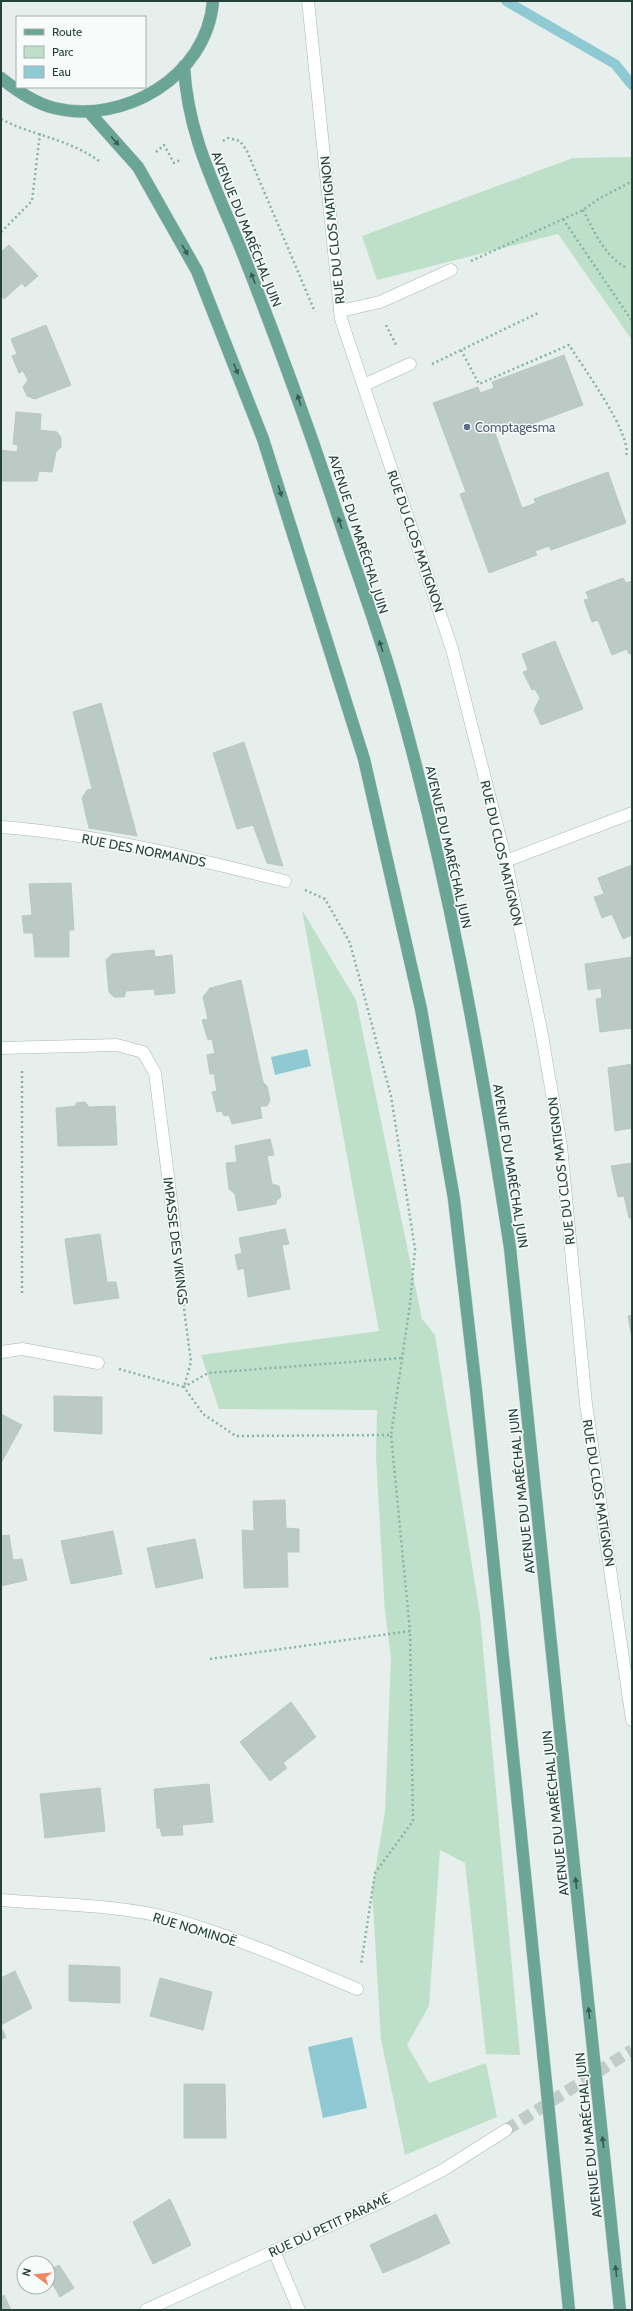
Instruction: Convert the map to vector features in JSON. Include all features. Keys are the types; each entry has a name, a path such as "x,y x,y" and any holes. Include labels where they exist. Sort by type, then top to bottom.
{"main road":[{"path":"1,78 20,94 53,108 89,112 125,106 158,90 184,66 202,39 213,1"},
{"name":"AVENUE DU MARÉCHAL JUIN","path":"184,66 186,97 200,151 239,242 295,386 393,684 416,769 455,937 491,1125 510,1248 620,2310"},
{"path":"89,112 138,167 197,271 263,438 364,759 420,1009 454,1199 476,1390 569,2310"}],"street":[{"name":"RUE DU CLOS MATIGNON","path":"308,1 340,312 452,649 506,861 541,1030 561,1146 586,1404 632,1720"},
{"path":"340,312 380,302 451,270"},
{"path":"364,385 408,365"},
{"path":"506,861 632,813"},
{"name":"RUE DES NORMANDS","path":"1,826 36,829 128,845 285,881"},
{"name":"IMPASSE DES VIKINGS","path":"1,1048 22,1049 117,1045 143,1052 155,1073 176,1240"},
{"path":"1,1352 22,1349 98,1363"},
{"name":"RUE NOMINOË","path":"1,1900 112,1908 172,1919 254,1947 357,1989"},
{"name":"RUE DU PETIT PARAMÉ","path":"146,2310 382,2201 443,2170 506,2130"},
{"path":"274,2251 299,2310"}],"path":[{"path":"1,232 32,201 40,133"},
{"path":"451,270 583,210 600,198 629,183 632,184"},
{"path":"583,210 598,240 616,261 625,267"},
{"path":"563,219 632,321"},
{"path":"385,323 408,365 410,375 538,312"},
{"path":"460,350 479,384 569,346 617,420 628,450 626,456"},
{"path":"285,881 325,899 350,943 391,1096 415,1249 410,1304 391,1435 410,1631 413,1821 375,1873 357,1989"},
{"path":"22,1049 22,1293"},
{"name":"IMPASSE DES VIKINGS","path":"176,1240 191,1362 184,1387"},
{"path":"184,1387 208,1373 401,1358"},
{"path":"98,1363 184,1387 203,1414 236,1436 391,1435"},
{"path":"210,1659 410,1631"}],"green space":[{"path":"632,157 632,340 558,234 377,280 362,236 573,158"},
{"path":"302,910 356,1000 422,1319 435,1335 480,1615 520,2055 486,2054 465,1863 440,1850 429,2006 407,2045 429,2083 486,2063 497,2117 405,2155 381,2039 372,1890 385,1812 391,1657 385,1612 376,1457 377,1410 219,1409 201,1355 379,1331"}],"water":[{"path":"307,1049 311,1066 275,1075 271,1057"},
{"path":"352,2037 367,2108 323,2118 308,2047"}],"building":[{"path":"9,245 38,276 25,287 22,283 4,299 1,296 1,252"},
{"path":"46,325 71,385 35,399 27,396 23,387 28,380 23,371 19,373 12,356 17,354 11,339"},
{"path":"564,355 583,405 510,432 508,428 495,433 522,508 536,503 534,499 608,472 626,523 551,550 549,546 535,551 537,555 489,573 460,494 466,492 433,403 478,387 480,393 494,388 492,382"},
{"path":"16,412 41,414 40,430 57,432 61,438 61,447 56,452 52,472 39,471 37,481 1,481 1,450 17,452 18,445 13,444"},
{"path":"623,578 626,583 632,581 632,653 629,654 627,649 612,655 598,620 592,622 584,600 589,599 586,592"},
{"path":"555,641 583,709 541,725 534,710 540,698 535,689 532,690 523,672 528,670 522,654"},
{"path":"101,703 137,836 89,828 82,798 87,790 92,789 73,712"},
{"path":"244,742 283,866 267,863 253,825 237,829 213,753"},
{"path":"632,865 632,935 623,939 612,914 602,918 594,897 604,894 598,878"},
{"path":"71,883 74,930 69,930 69,957 35,957 33,933 24,933 22,916 32,915 29,884"},
{"path":"154,950 155,957 172,955 175,993 155,995 154,989 126,991 124,997 114,997 109,992 106,960 112,954"},
{"path":"632,957 632,1028 600,1032 596,999 602,998 601,988 588,990 585,964"},
{"path":"241,980 255,1045 215,1054 212,1039 208,1040 202,1020 208,1019 203,997 210,988"},
{"path":"255,1045 263,1082 267,1086 270,1100 267,1106 260,1106 262,1118 232,1124 229,1115 224,1116 222,1111 217,1112 212,1092 217,1091 214,1074 210,1074 207,1055"},
{"path":"632,1064 632,1128 615,1131 608,1068"},
{"path":"85,1102 89,1107 115,1106 117,1145 58,1146 56,1108 76,1106 76,1103"},
{"path":"270,1139 274,1155 267,1156 272,1184 279,1186 281,1197 276,1201 276,1204 238,1211 235,1194 229,1189 226,1163 237,1162 235,1146"},
{"path":"632,1163 632,1218 629,1218 624,1196 618,1197 611,1166"},
{"path":"285,1229 289,1244 282,1245 290,1289 248,1297 244,1268 238,1270 235,1255 242,1253 239,1238"},
{"path":"100,1234 107,1282 116,1282 119,1298 74,1304 65,1239"},
{"path":"632,1315 632,1338 628,1316"},
{"path":"54,1396 102,1397 102,1434 54,1431"},
{"path":"1,1414 22,1425 1,1463"},
{"path":"285,1500 286,1528 299,1529 299,1552 287,1552 288,1587 244,1588 242,1530 254,1531 253,1501"},
{"path":"1,1531 2,1536 9,1535 13,1560 22,1559 27,1580 1,1586"},
{"path":"113,1531 122,1574 71,1584 61,1541"},
{"path":"195,1539 203,1578 156,1588 147,1548"},
{"path":"291,1702 316,1737 283,1763 287,1768 270,1781 240,1742"},
{"path":"209,1784 213,1822 182,1825 183,1835 162,1836 160,1828 157,1828 154,1789"},
{"path":"100,1788 105,1831 45,1838 40,1794"},
{"path":"69,1965 120,1967 120,2003 69,2001"},
{"path":"15,1971 32,2008 1,2025 1,1978"},
{"path":"160,1978 212,1992 203,2030 150,2016"},
{"path":"1,2027 6,2037 1,2040"},
{"path":"184,2084 225,2084 226,2138 184,2138"},
{"path":"170,2199 191,2245 153,2264 133,2222"},
{"path":"436,2214 450,2243 416,2259 402,2230"},
{"path":"402,2230 416,2259 383,2273 370,2245"},
{"path":"59,2265 74,2288 60,2297 56,2290 56,2267"},
{"path":"4,2295 11,2310 1,2310 1,2297"}],"waterway":[{"path":"506,1 615,64 632,85"}],"tunnel":[{"path":"506,2130 632,2050"}],"place":[{"name":"Comptagesma","path":"467,427"}]}
